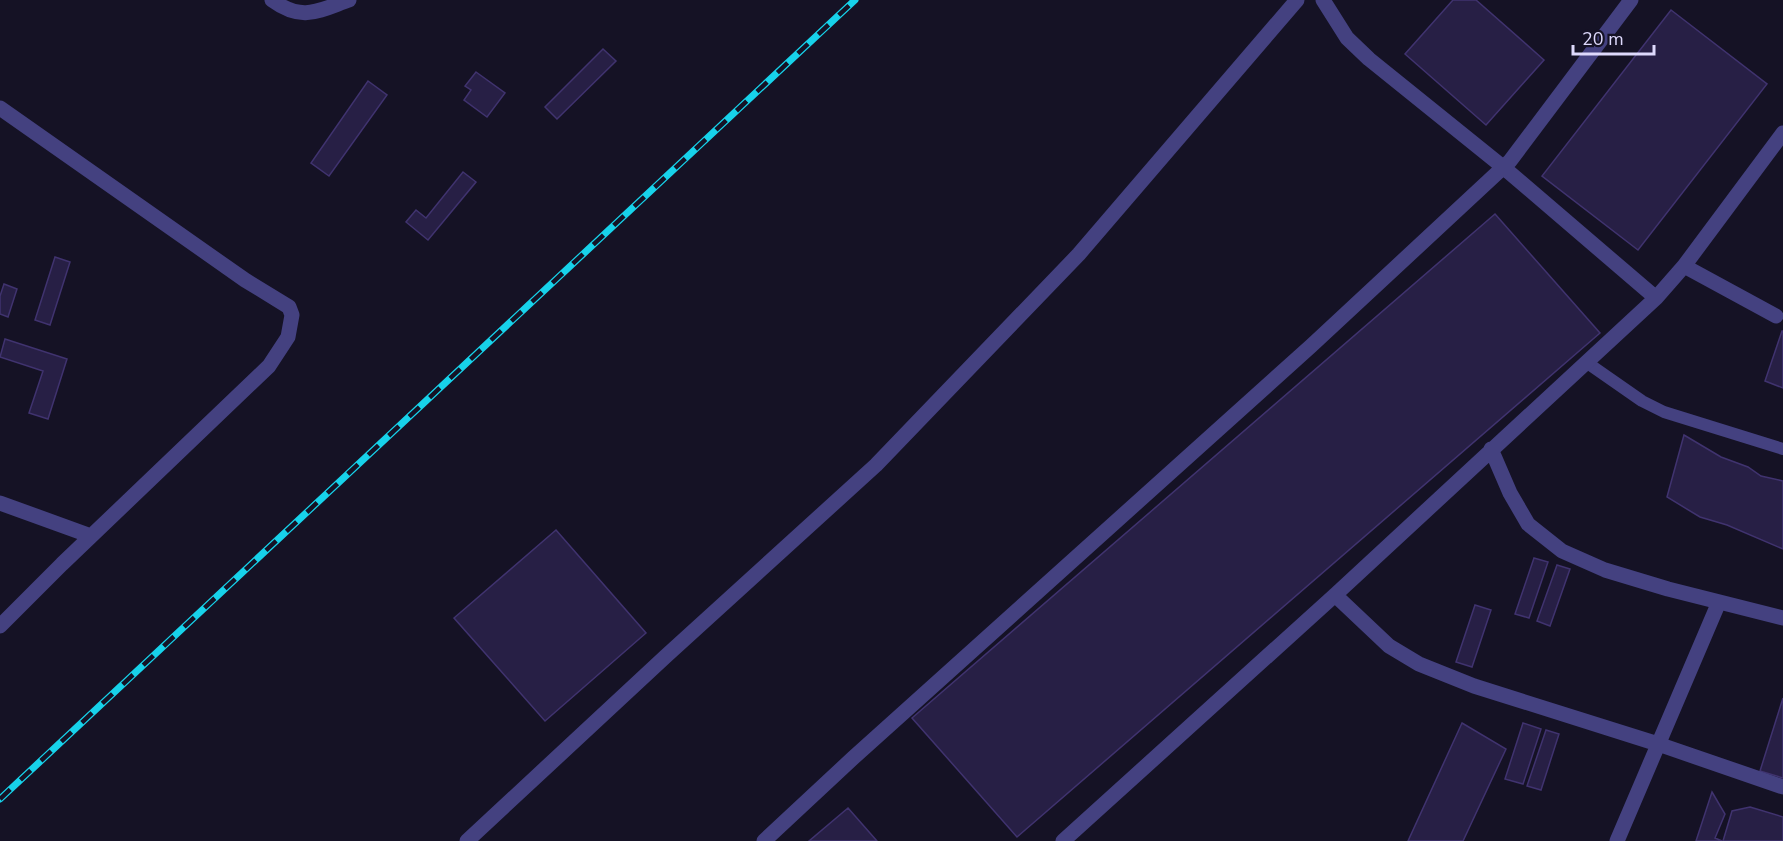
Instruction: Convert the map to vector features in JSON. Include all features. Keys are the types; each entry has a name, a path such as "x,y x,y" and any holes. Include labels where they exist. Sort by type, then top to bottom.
{"street":[{"path":"272,0 295,13 304,14 349,0"},
{"path":"467,841 876,465 1079,254 1297,0"},
{"path":"1323,0 1347,38 1369,59 1503,167 1656,298"},
{"path":"764,841 1311,346 1510,161 1631,0"},
{"path":"0,108 245,280 289,307 292,315 288,337 269,366 0,626"},
{"path":"1063,841 1335,595 1656,298 1684,266 1783,133"},
{"path":"1684,266 1776,316"},
{"path":"1491,449 1510,493 1528,524 1562,551 1605,570 1783,618"},
{"path":"0,503 91,536"},
{"path":"1335,595 1389,646 1419,664 1474,686 1658,744 1783,787"},
{"path":"1617,841 1719,602"}],"lane":[{"path":"1586,362 1642,401 1664,412 1783,449"}],"building":[{"path":"1453,0 1476,0 1544,60 1486,125 1405,54"},
{"path":"1671,10 1767,84 1638,250 1542,176"},
{"path":"603,49 616,61 557,119 545,107"},
{"path":"476,72 505,93 487,117 464,100 471,90 465,86"},
{"path":"368,81 387,95 329,176 311,163"},
{"path":"463,172 476,182 428,240 406,222 416,210 426,218"},
{"path":"1495,214 1600,333 1017,837 912,718"},
{"path":"55,257 70,262 50,325 35,320"},
{"path":"4,284 17,289 8,317 0,314 0,296"},
{"path":"1783,331 1783,388 1765,381"},
{"path":"5,339 67,359 48,419 29,413 43,371 0,357"},
{"path":"1684,435 1721,457 1748,467 1761,476 1783,481 1783,549 1727,525 1700,517 1667,497"},
{"path":"556,530 646,633 545,721 454,618"},
{"path":"1534,558 1548,562 1529,618 1515,614"},
{"path":"1557,565 1570,569 1550,626 1537,621"},
{"path":"1475,605 1491,610 1472,667 1456,662"},
{"path":"1783,698 1783,778 1760,771"},
{"path":"1462,723 1506,749 1463,841 1408,841"},
{"path":"1523,723 1541,729 1523,784 1505,779"},
{"path":"1546,730 1559,734 1541,790 1527,786"},
{"path":"1712,792 1725,814 1715,838 1722,841 1696,841"},
{"path":"1750,807 1783,817 1783,841 1723,841 1732,811"},
{"path":"848,808 877,841 809,841"}],"railway":[{"path":"0,799 855,0"}]}
